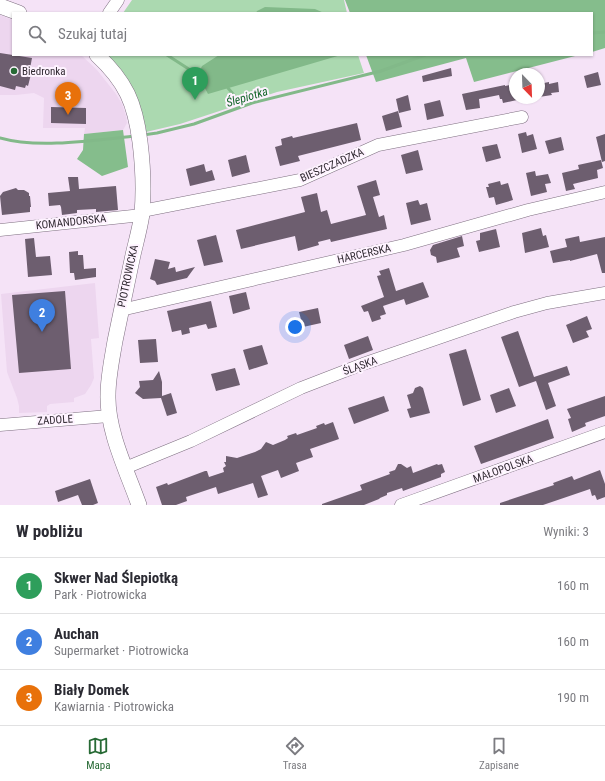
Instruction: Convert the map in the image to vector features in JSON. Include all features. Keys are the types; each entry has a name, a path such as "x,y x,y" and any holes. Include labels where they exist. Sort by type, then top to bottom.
{"street":[{"path":"110,12 118,0"},
{"path":"0,6 16,12"},
{"name":"PIOTROWICKA","path":"98,56 119,78 133,106 137,121 142,158 144,181 142,213 121,310 108,395 109,416 113,431 139,505"},
{"name":"BIESZCZADZKA","path":"142,213 300,180 378,145 522,117"},
{"name":"HARCERSKA","path":"121,310 404,245 528,210 605,192"},
{"name":"KOMANDORSKA","path":"0,230 142,213"},
{"name":"ŚLĄSKA","path":"125,468 191,441 300,388 363,364 514,312 547,303 605,293"},
{"name":"ZADOLE","path":"0,425 109,416"},
{"name":"MAŁOPOLSKA","path":"401,505 605,432"}],"shaded area":[{"path":"132,0 344,0 347,12 124,12"},
{"path":"345,0 605,0 605,48 593,52 593,12 350,12"},
{"path":"265,7 315,9 322,12 256,12"},
{"path":"0,15 12,20 12,56 82,56 97,70 116,94 122,104 127,123 123,130 84,134 85,128 43,128 44,98 34,93 0,95"},
{"path":"108,56 358,56 364,73 277,92 180,124 146,132 144,120 134,93"},
{"path":"217,56 338,56 208,94 198,75 202,66"},
{"path":"366,56 575,56 528,68 509,68 509,73 474,82 466,58 376,82"},
{"path":"123,130 128,167 102,176 77,159 83,150 84,134"},
{"path":"95,283 99,338 91,339 94,378 91,385 85,394 74,398 74,402 50,404 47,406 47,412 19,413 17,398 7,372 1,294"}],"building":[{"name":"Biedronka","path":"0,53 32,58 29,74 31,74 28,86 26,85 25,88 16,86 15,90 0,86"},
{"path":"451,68 452,76 423,82 422,76"},
{"path":"598,72 601,85 587,88 584,76"},
{"path":"549,82 549,84 558,82 559,92 551,93 552,95 545,96 545,83"},
{"path":"509,85 509,102 503,103 499,95 479,99 480,108 466,110 462,94"},
{"path":"408,95 411,110 399,113 396,99"},
{"path":"440,100 444,116 427,120 424,104"},
{"path":"51,107 86,108 86,124 51,123"},
{"path":"398,111 402,127 386,131 382,116"},
{"path":"357,123 361,140 298,156 300,161 280,166 275,147 282,145 281,139 292,136 293,138"},
{"path":"526,132 527,136 533,134 537,149 522,153 518,134"},
{"path":"605,134 605,161 602,162 596,137"},
{"path":"561,137 564,150 549,154 545,141"},
{"path":"497,144 501,158 486,162 482,147"},
{"path":"418,150 423,170 406,174 401,155"},
{"path":"246,155 250,172 232,177 228,160"},
{"path":"601,160 603,168 597,170 598,178 573,184 575,189 566,191 562,173 579,169 578,165"},
{"path":"204,164 206,172 212,170 215,180 190,186 186,169"},
{"path":"535,171 536,176 548,174 551,183 545,184 547,192 531,196 526,173"},
{"path":"68,177 78,177 79,189 116,186 118,210 96,212 96,209 77,210 77,213 62,215 60,205 49,206 48,193 70,191"},
{"path":"376,180 380,195 373,197 379,217 384,215 387,229 331,242 330,239 318,242 319,245 298,251 295,236 241,249 236,230 305,212 301,197 317,193 321,212 327,210 331,224 366,215 357,186"},
{"path":"500,181 501,185 508,183 513,200 496,205 494,197 489,198 486,187 489,187 488,184"},
{"path":"16,188 29,193 31,207 30,212 2,215 0,196 3,192"},
{"path":"418,200 420,205 427,203 431,220 411,225 406,203"},
{"path":"541,228 543,236 546,235 549,247 525,253 522,233"},
{"path":"496,229 500,247 479,252 476,241 480,240 480,233"},
{"path":"216,235 223,262 204,266 197,240"},
{"path":"462,236 464,246 457,248 460,257 437,263 436,257 431,255 430,250 433,245"},
{"path":"579,236 580,242 605,237 605,273 602,273 597,254 570,261 553,263 550,251 567,247 565,239"},
{"path":"34,238 36,257 50,256 52,275 28,277 25,239"},
{"path":"78,251 78,255 83,255 84,269 96,268 96,277 75,280 74,273 70,273 69,252"},
{"path":"155,259 170,262 168,269 175,267 176,272 195,267 187,278 157,285 155,281 150,279"},
{"path":"389,268 396,291 423,282 429,297 406,305 404,299 383,306 386,314 380,316 381,319 372,322 368,311 364,312 361,306 384,297 377,276 381,275 379,271"},
{"path":"65,291 71,369 19,373 12,295"},
{"path":"246,292 250,309 233,314 229,296"},
{"path":"211,301 217,327 208,329 206,324 189,328 190,333 182,335 181,330 172,332 167,311"},
{"path":"318,308 321,323 303,327 299,312"},
{"path":"587,316 592,329 586,331 589,337 573,343 566,325"},
{"path":"518,331 534,377 567,366 570,375 548,383 556,406 546,410 536,381 519,387 501,337"},
{"path":"368,336 373,350 349,359 344,345"},
{"path":"156,339 158,362 140,363 138,340"},
{"path":"262,345 268,364 249,370 243,350"},
{"path":"466,349 481,400 463,406 449,354"},
{"path":"235,368 240,385 216,391 211,374"},
{"path":"159,371 162,382 162,396 171,393 177,413 167,416 161,398 143,399 135,393 140,387 139,381 153,380"},
{"path":"420,386 423,388 430,413 410,418 407,409 411,408 407,395 413,393 415,388"},
{"path":"509,388 516,406 496,413 490,395"},
{"path":"384,396 389,411 354,424 348,408"},
{"path":"605,396 605,416 585,423 586,426 572,432 568,419 571,418 567,409"},
{"path":"548,419 554,438 481,464 474,446"},
{"path":"333,422 339,439 310,449 313,457 296,463 299,471 281,478 278,470 261,476 268,495 258,498 253,483 218,494 216,487 186,497 187,501 176,505 162,505 156,487 167,483 168,485 205,471 207,471 209,477 224,472 223,468 226,466 224,462 226,462 226,456 237,458 261,449 266,442 273,445 285,440 288,438 287,436 296,433 297,435 317,428 316,426 324,423 325,425"},
{"path":"398,464 401,464 407,468 411,466 413,473 437,464 442,464 445,472 441,474 441,477 403,491 402,488 387,493 387,495 364,505 322,505 362,490 360,485 390,474 389,472 395,470"},
{"path":"600,470 605,484 605,497 597,500 595,495 592,496 590,489 543,505 500,505 500,503 554,485 553,483 572,476 574,480"},
{"path":"90,479 98,503 93,505 82,505 78,495 58,502 55,491"}],"waterway":[{"name":"Ślepiotka","path":"593,33 605,32"},
{"path":"169,56 198,75"},
{"name":"Ślepiotka","path":"143,135 194,124 252,103 381,71 422,56"},
{"path":"228,88 243,106"},
{"name":"Ślepiotka","path":"0,138 32,143 67,143 136,136"}],"place":[{"name":"Biedronka","path":"14,71"},
{"name":"Skwer Nad Ślepiotką","path":"195,100"},
{"name":"Biały Domek","path":"68,115"},
{"name":"Auchan","path":"42,332"}]}
